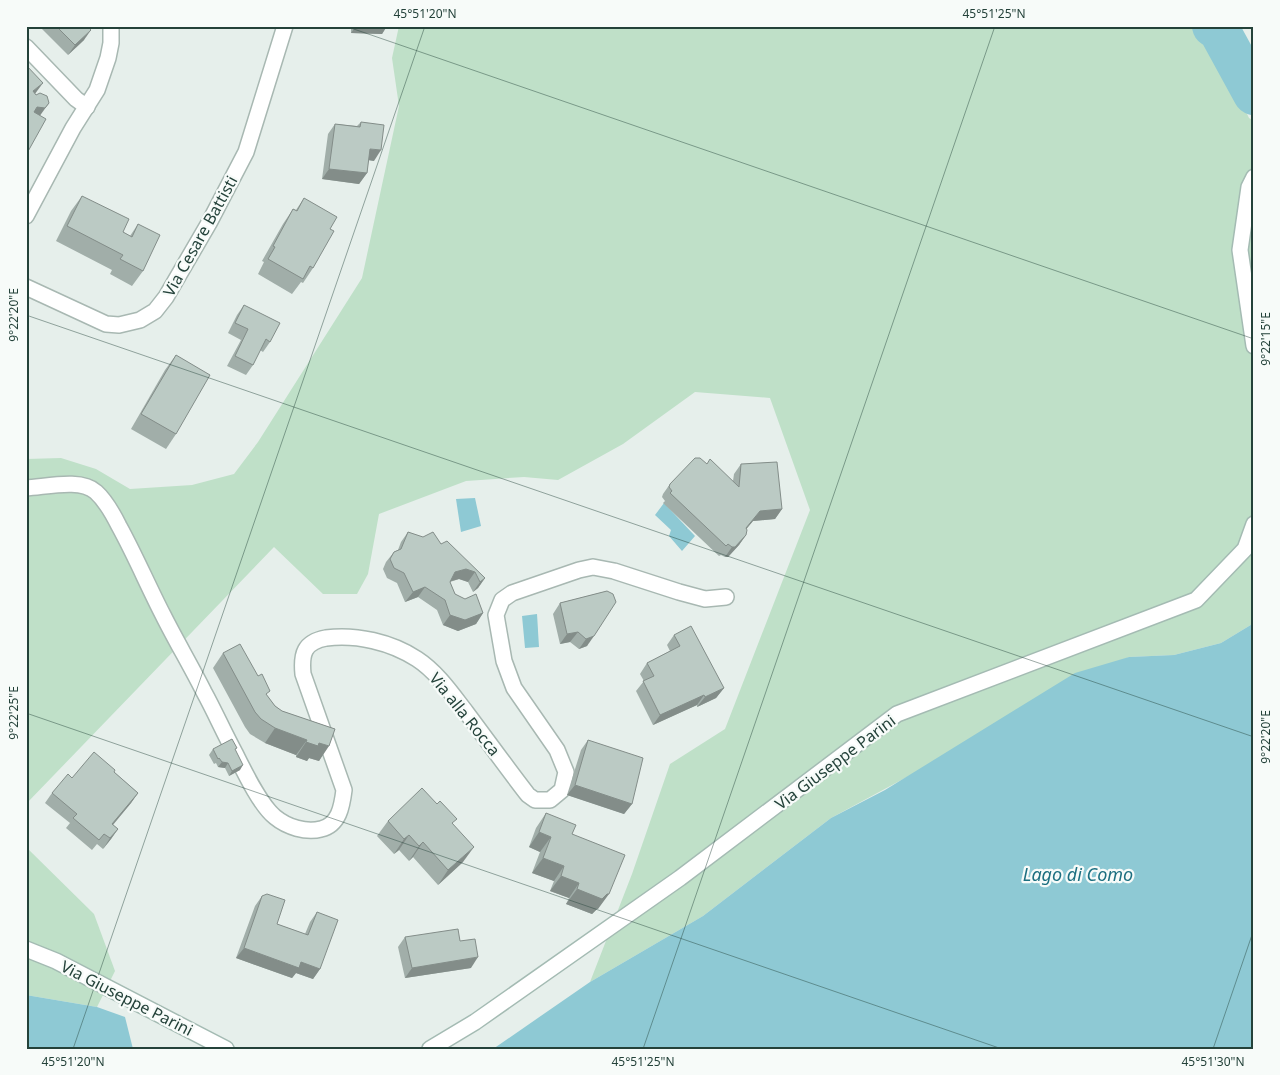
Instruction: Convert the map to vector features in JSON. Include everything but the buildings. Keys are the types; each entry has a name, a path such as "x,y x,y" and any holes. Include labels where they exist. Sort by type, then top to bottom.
{"street":[{"path":"26,216 73,128 98,90 108,58 111,43 111,26"},
{"name":"Via Cesare Battisti","path":"26,288 106,324 132,323 148,316 158,308 194,250 246,152 285,26"},
{"path":"26,47 76,99 87,107"},
{"path":"1254,177 1249,187 1240,250 1254,346"},
{"name":"Via alla Rocca","path":"26,488 86,485 96,492 109,508 224,733 262,801 274,817 303,831 327,828 337,818 342,807 344,790 303,674 302,662 306,649 314,641 345,636 359,638 394,647 418,660 446,686 528,795 535,800 550,800 562,790 566,772 557,750 514,688 504,660 496,615 502,600 512,593 593,567 614,571 705,599 726,597"},
{"name":"Via Giuseppe Parini","path":"430,1049 474,1022 680,878 897,714 1196,600 1246,549 1254,524"},
{"name":"Via Giuseppe Parini","path":"26,949 56,961 226,1049"}],"green space":[{"path":"399,26 1192,26 1211,38 1249,118 1254,121 1254,623 1221,643 1174,655 1129,657 831,818 703,916 590,982 632,874 670,764 725,729 810,510 770,398 695,392 623,444 558,480 524,477 466,481 379,514 368,574 357,594 323,594 274,547 26,804 26,459 61,458 96,469 130,489 192,485 234,474 258,442 362,278 399,106 392,58"},
{"path":"26,847 94,914 115,971 97,1007 26,995"}],"water":[{"path":"475,498 481,526 461,532 456,499"},
{"path":"664,503 695,536 682,551 669,536 671,530 655,515"},
{"path":"537,614 539,647 525,648 522,616"},
{"name":"Lago di Como","path":"1254,623 1254,1049 493,1049 590,982 703,916 831,818 885,790 1075,673 1129,657 1174,655 1221,643"},
{"path":"26,995 97,1007 125,1017 133,1049 26,1049"}],"waterway":[{"path":"1213,26 1219,30 1254,94"}]}
